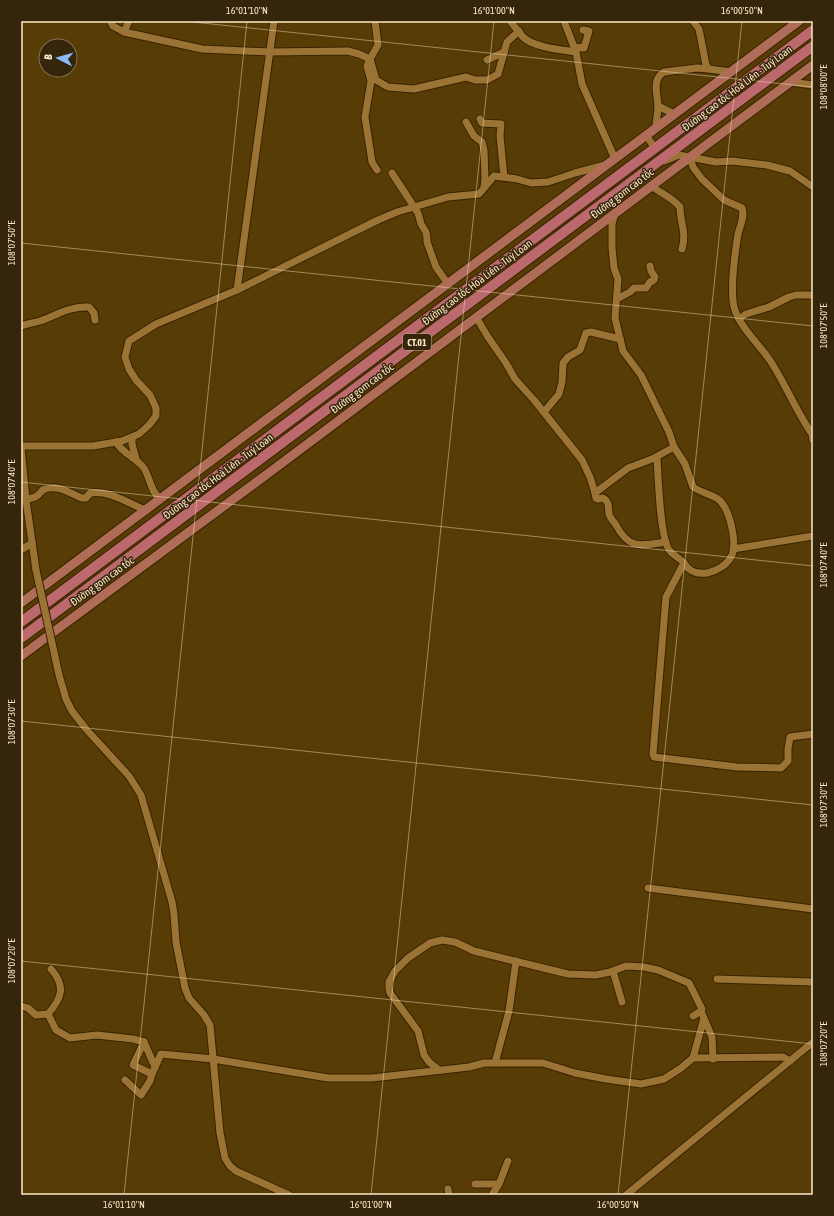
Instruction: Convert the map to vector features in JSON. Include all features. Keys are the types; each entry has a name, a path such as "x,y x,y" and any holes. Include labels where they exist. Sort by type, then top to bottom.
{"highway":[{"name":"Đường cao tốc Hoà Liên - Tuý Loan","path":"21,622 813,30"},
{"name":"Đường cao tốc Hoà Liên - Tuý Loan","path":"21,638 813,46"}],"main road":[{"path":"21,602 799,21"},
{"name":"Đường gom cao tốc","path":"21,656 274,469 813,65"}],"street":[{"path":"110,21 113,26 124,32 202,50 270,52 348,51 370,59 376,80 388,87 414,89 466,77 475,80 487,80 498,74 507,42 519,31"},
{"path":"124,32 129,21"},
{"path":"237,290 274,21"},
{"path":"375,21 378,45 367,66 371,81 365,117 372,162 377,170"},
{"path":"510,21 522,37 540,46 575,50 584,48 589,32 583,30"},
{"path":"564,21 575,50 582,84 615,159"},
{"path":"693,21 699,29 704,59 709,69"},
{"path":"487,60 504,52"},
{"path":"656,128 658,106 656,86 657,79 661,74 664,72 697,68 731,72"},
{"path":"790,82 813,85"},
{"path":"658,106 674,114"},
{"path":"466,122 474,136 482,142 484,150 485,179 483,189"},
{"path":"482,124 501,124 500,136 504,177"},
{"path":"646,135 652,144"},
{"path":"664,161 679,155 716,162 732,161 767,165 790,171 813,187"},
{"path":"690,158 693,166 702,179 724,200 742,208 744,213 738,233 732,286 733,304 739,319 771,361 812,434 813,440"},
{"path":"289,1195 236,1171 230,1166 225,1158 220,1133 210,1025 204,1015 189,998 185,988 176,942 173,908 141,794 129,776 86,729 72,711 66,699 58,674 36,570 26,500 21,447 93,446 132,438 143,431 156,416 156,408 150,395 136,380 125,357 129,341 156,324 237,290 397,212 448,197 479,194 494,176 531,183 548,182 575,172 607,165"},
{"path":"392,173 418,213 421,224 426,232 427,242 436,267 448,284"},
{"path":"651,186 669,197 680,207 685,235 682,249"},
{"path":"615,213 612,224 614,268 618,279 615,318 623,352 641,375 669,432 674,447 685,464 693,487 719,500 728,511 732,523 733,550 731,557 726,563 710,572 694,573 669,551 662,521 657,457"},
{"path":"616,298 630,292 634,288 646,288 655,277 650,266"},
{"path":"739,319 746,314 769,307 789,297 796,295 813,295"},
{"path":"21,326 40,321 63,311 82,307 89,307 94,313 95,320"},
{"path":"476,317 515,379 544,412 582,460 596,499 603,498 607,501 610,508 610,514 618,530 628,541 635,545 641,546 666,542"},
{"path":"544,412 560,394 563,363 568,357 580,350 586,333 592,332 620,339"},
{"path":"132,438 136,459"},
{"path":"116,442 123,451 136,459 144,469 154,494 161,498"},
{"path":"595,493 628,468 657,457 674,447"},
{"path":"26,500 39,495 41,491 45,489 51,488 62,489 82,498 86,498 90,493 95,492 111,494 146,510"},
{"path":"733,550 813,536"},
{"path":"21,550 32,543"},
{"path":"684,563 666,597 653,754 654,758 737,767 781,768 788,761 790,737 813,734"},
{"path":"648,888 813,909"},
{"path":"439,1070 429,1062 424,1055 418,1031 390,993 388,988 389,982 395,971 408,958 430,943 442,940 466,946 474,951 568,974 596,975 626,966 644,967 658,970 689,983 702,1009 712,1037 713,1059"},
{"path":"495,1063 509,1011 516,962"},
{"path":"21,1006 28,1008 36,1015 48,1014 57,1004 61,984 51,969"},
{"path":"613,971 622,1002"},
{"path":"717,979 813,982"},
{"path":"48,1014 56,1030 70,1038 96,1035 133,1039 144,1042"},
{"path":"693,1016 703,1014"},
{"path":"125,1080 141,1095 150,1081 161,1054 213,1060 328,1078 372,1078 470,1067 484,1063 543,1063 575,1073 606,1080 641,1084 664,1079 693,1058 703,1014"},
{"path":"144,1042 155,1066"},
{"path":"144,1042 133,1064 152,1074"},
{"path":"626,1195 813,1042"},
{"path":"693,1058 713,1059 783,1057 790,1061"},
{"path":"492,1195 499,1184 508,1161"},
{"path":"475,1184 499,1184"}]}
